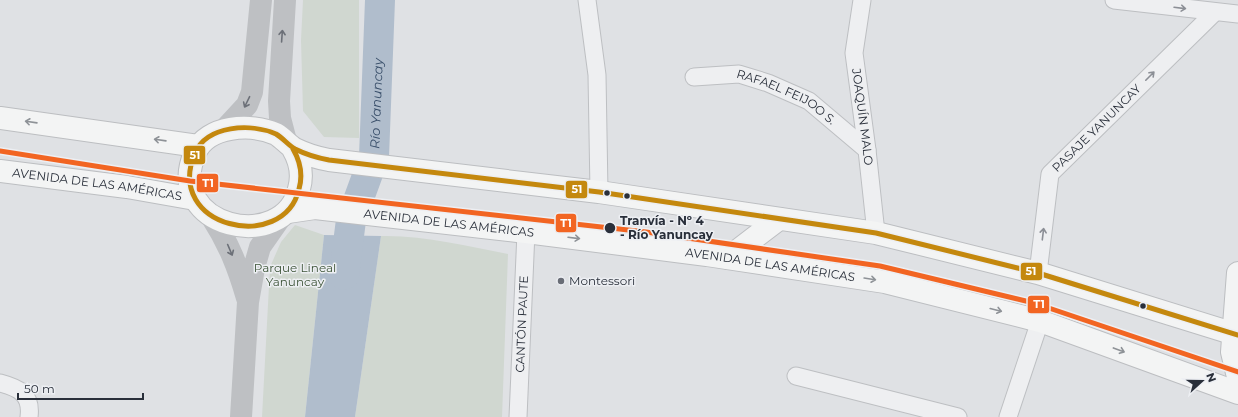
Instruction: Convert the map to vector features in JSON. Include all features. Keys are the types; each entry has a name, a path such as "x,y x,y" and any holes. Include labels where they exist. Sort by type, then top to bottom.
{"main road":[{"path":"223,131 247,105 252,92 261,0"},
{"path":"241,417 248,302 260,247 298,195 301,178 300,166 280,118 279,101 285,0"},
{"path":"0,118 198,146 207,138 223,131 237,128 252,129 271,133 290,145 329,160 400,170 599,192 876,233 1038,273 1236,334"},
{"name":"AVENIDA DE LAS AMÉRICAS","path":"198,146 191,162 190,172 190,181 195,199 201,209 211,216 232,225 240,226 265,224 284,214 315,208 526,232 728,258 885,282 1040,321 1238,393"},
{"name":"AVENIDA DE LAS AMÉRICAS","path":"0,171 127,187 195,199"},
{"path":"211,216 227,241 238,268 248,302"},
{"path":"728,258 779,219"},
{"path":"1238,273 1236,334 1232,352 1238,377"}],"street":[{"path":"587,0 597,75 599,192"},
{"name":"JOAQUÍN MALO","path":"862,0 854,53 876,233"},
{"path":"1114,0 1214,13 1238,14"},
{"name":"PASAJE YANUNCAY","path":"1038,273 1050,174 1214,13"},
{"name":"RAFAEL FEIJOO S.","path":"694,77 739,74 768,83 809,101 867,150"},
{"name":"CANTÓN PAUTE","path":"518,417 526,232"},
{"path":"1008,417 1040,321"},
{"path":"796,376 958,417"},
{"path":"0,383 18,388 26,396 30,409 29,417"}],"green space":[{"path":"303,0 359,0 359,138 324,137 303,111 301,40"},
{"name":"Parque Lineal Yanuncay","path":"295,225 324,235 305,417 262,417 270,267 281,242"},
{"path":"381,236 429,239 508,254 502,417 355,417"}],"water":[{"path":"324,235 381,236 355,417 305,417"}],"waterway":[{"name":"Río Yanuncay","path":"344,275 351,220 374,157 380,0"}],"transit line":[{"name":"51","path":"293,149 300,168 301,179 299,189 289,209 272,221 251,226 229,224 210,214 196,199 190,179 195,153 201,144 209,137 219,132 231,129 254,128 276,134 299,151 329,160 599,192 876,233 1038,273 1238,335"},
{"name":"T1","path":"0,151 190,181 646,232 880,266 1034,303 1238,372"}],"place":[{"name":"Tranvía - Nº 4 - Río Yanuncay","path":"610,228"},
{"name":"Montessori","path":"561,281"}]}
